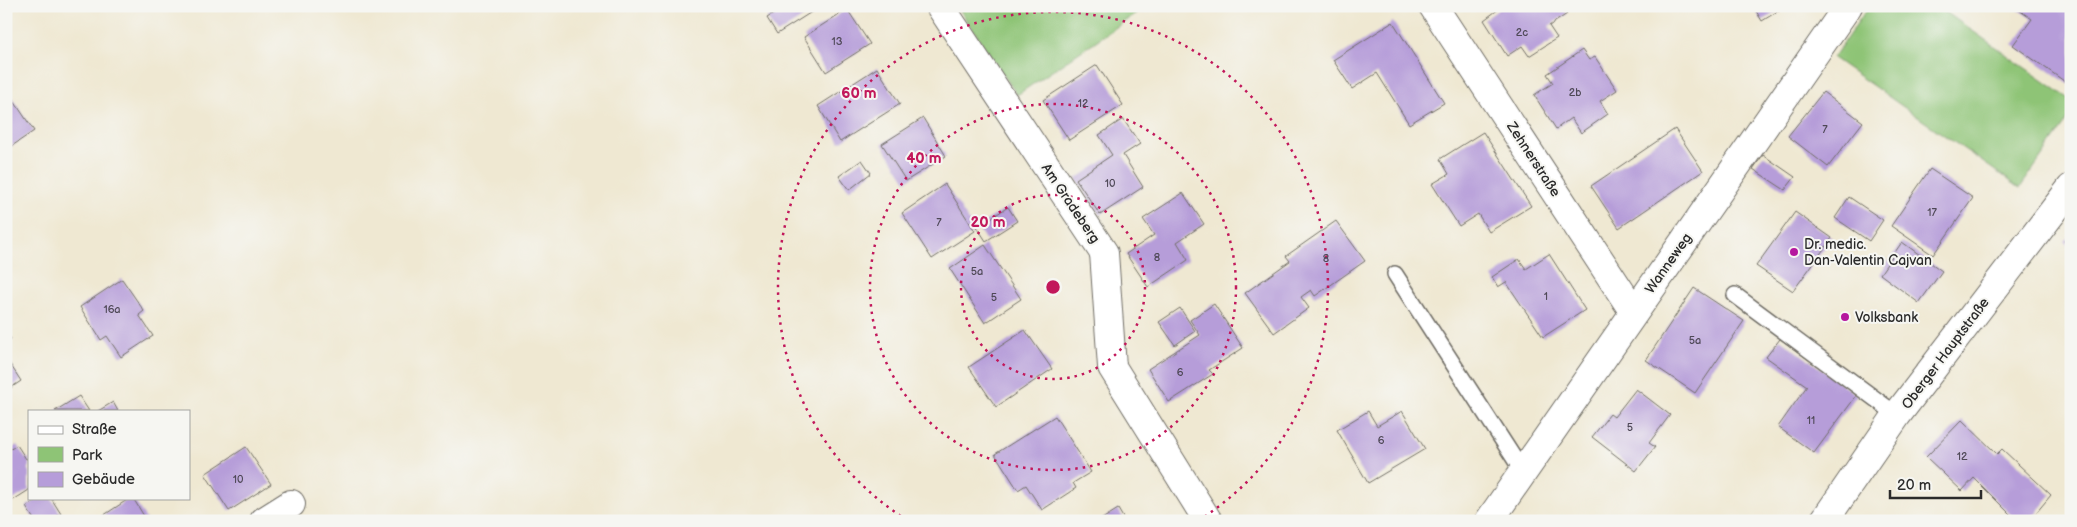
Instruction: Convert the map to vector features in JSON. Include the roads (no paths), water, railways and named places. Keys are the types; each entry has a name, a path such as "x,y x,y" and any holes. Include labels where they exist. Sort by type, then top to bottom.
{"street":[{"name":"Am Gradeberg","path":"940,6 1104,253 1112,367 1208,521"},
{"name":"Zehnerstraße","path":"1433,6 1634,312"},
{"name":"Wanneweg","path":"1489,521 1848,6"},
{"name":"Oberger Hauptstraße","path":"1824,521 1897,415 2071,188"},
{"path":"264,521 290,504"}],"lane":[{"path":"1395,274 1523,472"},
{"path":"1735,295 1897,415"}],"place":[{"name":"Dr. medic. Dan-Valentin Cajvan","path":"1794,252"},
{"name":"Volksbank","path":"1845,317"}]}
